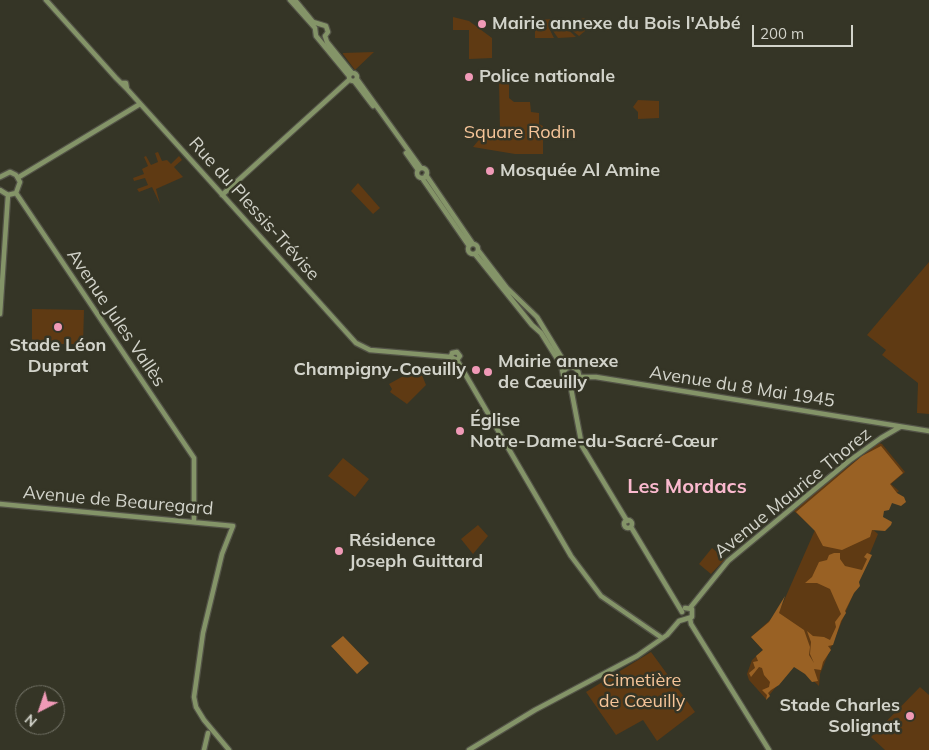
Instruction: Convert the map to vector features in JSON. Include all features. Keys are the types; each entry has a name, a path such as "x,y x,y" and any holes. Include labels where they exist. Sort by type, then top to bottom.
{"street":[{"name":"Rue du Plessis-Trévise","path":"46,0 361,347 370,350 451,357 457,360 571,556 601,596 662,638"},
{"path":"290,0 317,27 327,28 325,36 327,42 419,169 426,170 424,177"},
{"path":"295,0 317,27"},
{"path":"317,27 315,34 352,78"},
{"path":"319,38 325,36"},
{"path":"222,195 352,78"},
{"path":"19,177 140,104"},
{"path":"419,169 418,175 424,177 471,245 470,252 477,252"},
{"path":"0,177 10,172 19,177"},
{"path":"0,190 8,195 16,193 20,187 19,177"},
{"name":"Avenue Jules Vallès","path":"16,193 194,458 194,521"},
{"path":"0,314 8,195"},
{"path":"471,245 477,245 477,252 520,305 532,325 540,329 568,368"},
{"path":"520,305 535,315 540,329 561,365 564,380 570,383 576,381 579,376 575,368 568,368"},
{"path":"563,374 568,368"},
{"name":"Avenue du 8 Mai 1945","path":"579,376 596,377 901,427"},
{"path":"570,383 582,446 627,521 625,526 631,527 769,749"},
{"path":"901,427 929,431"},
{"name":"Avenue Maurice Thorez","path":"469,750 535,710 637,656 662,638 686,613 728,561 842,466 881,438 901,427"},
{"name":"Avenue de Beauregard","path":"0,504 233,526 222,554 203,633 198,661 195,702 208,725 229,750"},
{"path":"204,750 208,733"}],"green space":[{"path":"453,17 469,21 492,38 492,58 469,59 469,30 453,30"},
{"path":"590,18 585,31 579,36 559,20"},
{"path":"555,19 549,28 554,38 535,38 535,20"},
{"path":"555,21 560,22 576,37 558,38 551,28"},
{"path":"374,52 355,70 343,54 343,53"},
{"name":"Square Rodin","path":"502,73 507,73 511,83 509,84 509,98 514,102 530,102 531,112 539,113 539,124 543,126 543,154 515,154 473,147 487,130 500,130 499,80 502,79"},
{"path":"638,100 659,101 659,118 638,119 638,112 633,107"},
{"path":"158,152 162,161 167,160 171,164 179,156 182,160 174,167 183,177 156,189 160,204 152,187 139,192 137,189 148,185 145,178 134,181 133,178 144,174 142,169 148,166 144,157 146,156 151,165 158,162 155,153"},
{"path":"358,183 380,208 373,214 351,191"},
{"path":"929,262 929,414 917,413 918,383 882,355 886,350 867,335"},
{"name":"Stade Léon Duprat","path":"32,309 84,310 83,344 32,344"},
{"path":"416,369 420,370 426,385 407,404 390,392 392,389 389,384"},
{"path":"879,443 882,444 905,472 891,484 899,491 865,523 878,534 820,674 819,686 795,664 766,699 749,680 747,674 752,660 763,650 751,637 779,612 815,530 794,511 820,488"},
{"path":"343,458 369,479 355,497 328,476"},
{"path":"478,525 488,536 473,554 461,539"},
{"path":"712,548 725,559 711,574 699,564"},
{"name":"Cimetière de Cœuilly","path":"651,652 695,712 657,741 643,720 616,735 586,692"},
{"name":"Stade Charles Solignat","path":"920,687 929,695 929,750 885,750 871,737"}],"shaded area":[{"path":"881,446 903,473 890,484 897,493 904,497 906,502 901,506 892,503 889,510 884,511 883,517 892,522 885,531 872,530 870,537 842,550 823,546 815,531 796,512 862,456"},
{"path":"840,553 840,559 845,566 862,570 867,559 864,557 867,553 872,555 859,582 860,586 854,593 845,611 846,613 841,621 833,645 828,646 831,650 823,662 821,670 814,669 818,681 812,682 805,674 794,667 779,685 768,693 770,696 766,700 767,695 762,690 769,687 770,682 764,675 762,668 759,667 751,677 749,673 755,668 753,662 758,661 756,656 763,650 751,637 769,622 785,596 779,613 804,630 810,647 809,655 814,663 810,654 811,642 807,631 813,636 824,637 830,640 836,627 835,622 841,614 830,589 817,583 805,583 812,577 819,562 827,560 829,555"},
{"path":"343,636 369,663 357,674 331,646"}],"place":[{"name":"Mairie annexe du Bois l'Abbé","path":"482,24"},
{"name":"Police nationale","path":"469,77"},
{"name":"Mosquée Al Amine","path":"490,171"},
{"name":"Stade Léon Duprat","path":"58,327"},
{"name":"Champigny-Coeuilly","path":"476,370"},
{"name":"Mairie annexe de Cœuilly","path":"488,372"},
{"name":"Église Notre-Dame-du-Sacré-Cœur","path":"460,431"},
{"name":"Résidence Joseph Guittard","path":"339,551"},
{"name":"Stade Charles Solignat","path":"910,716"}],"district":[{"name":"Les Mordacs","path":"687,487"}]}
